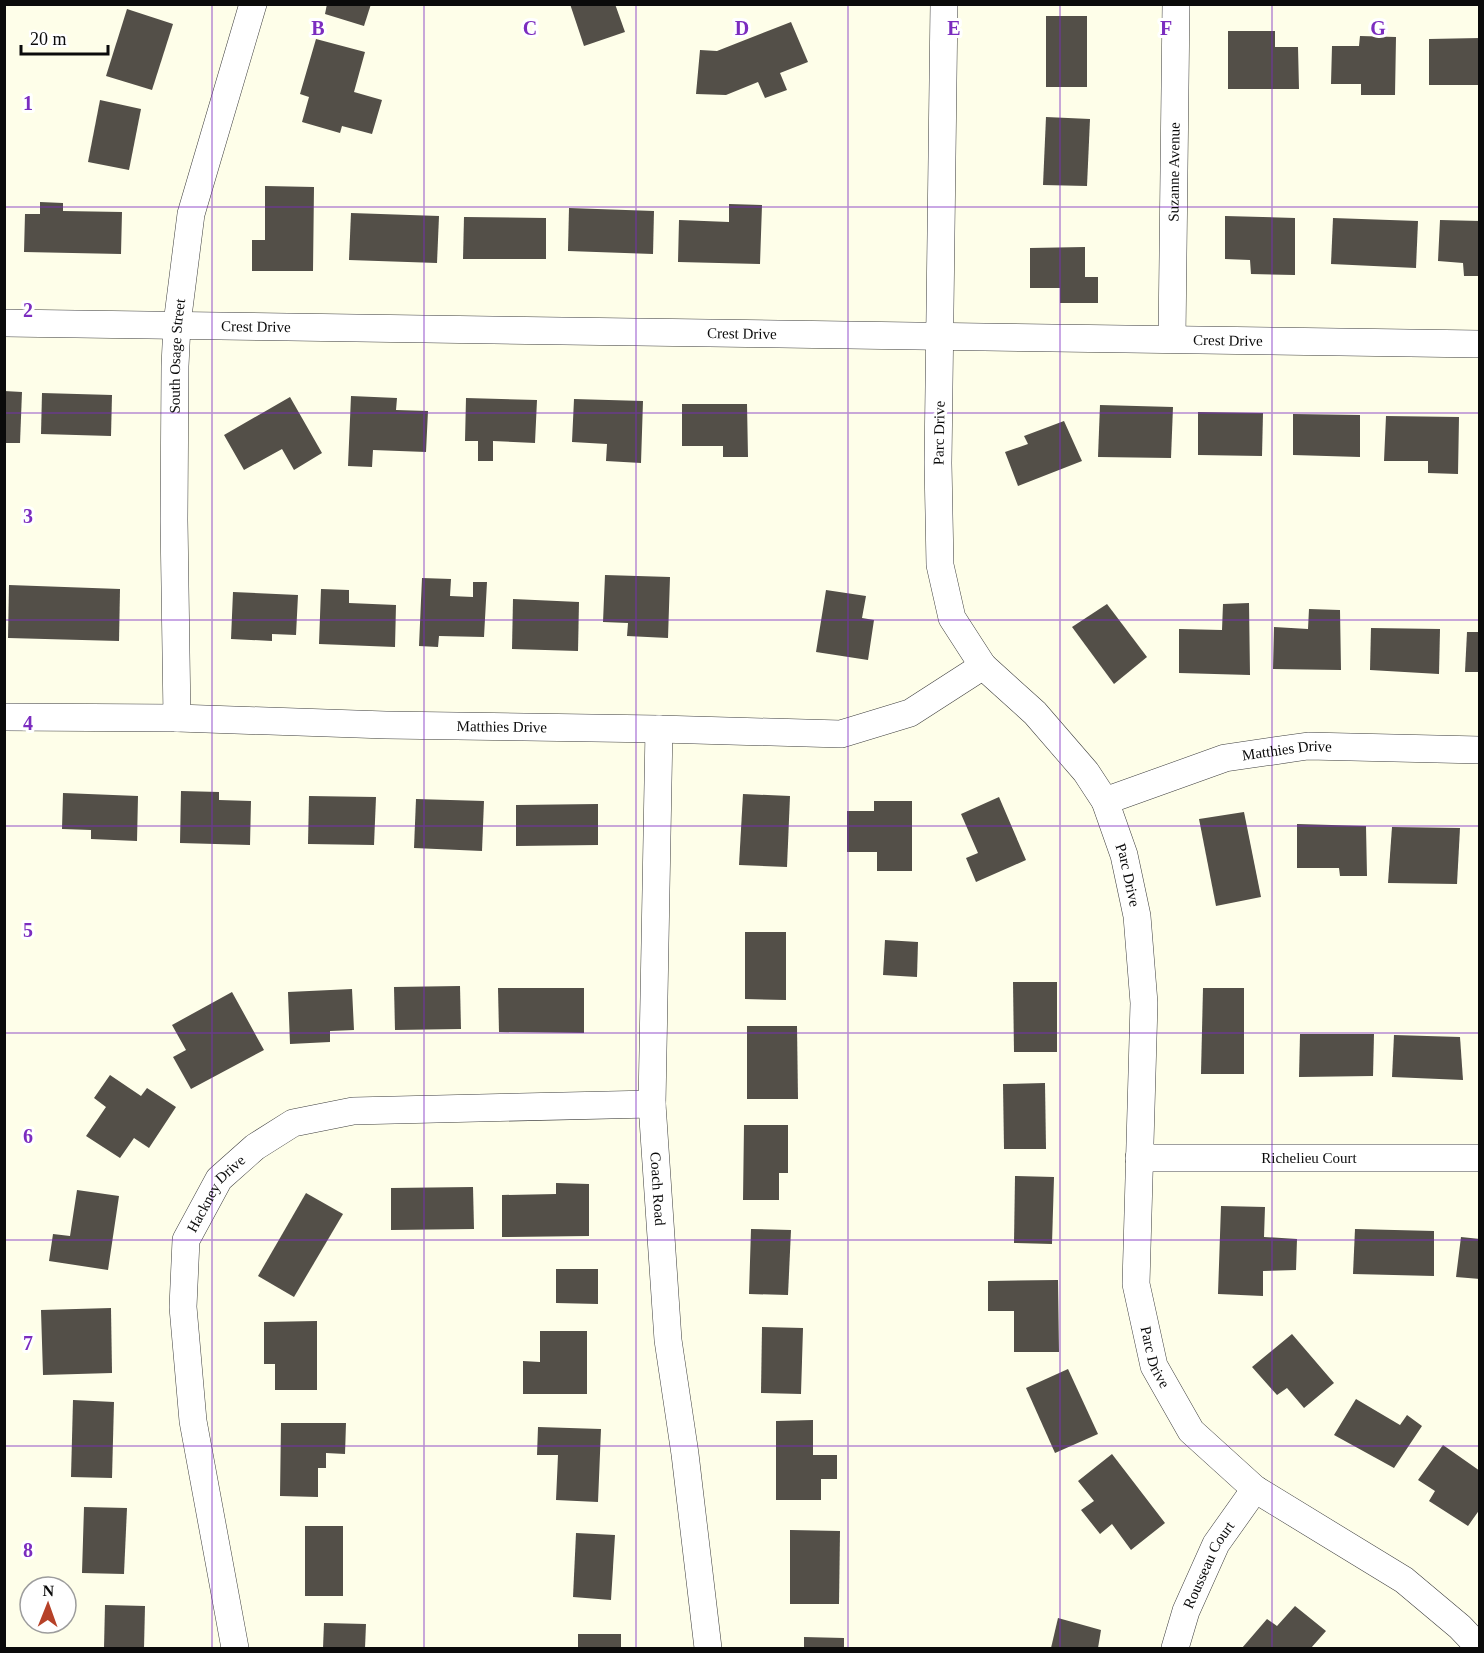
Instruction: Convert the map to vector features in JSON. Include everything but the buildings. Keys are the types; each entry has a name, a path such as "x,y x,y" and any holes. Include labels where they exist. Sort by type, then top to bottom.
{"street":[{"name":"South Osage Street","path":"177,718 174,520 177,324 191,214 253,4"},
{"name":"Parc Drive","path":"944,4 938,463 940,565 952,618 983,666 1035,712 1086,772 1105,801 1124,855 1137,916 1144,1003 1136,1284 1154,1366 1191,1431 1255,1489 1404,1580 1460,1627 1479,1648"},
{"name":"Suzanne Avenue","path":"1172,338 1176,4"},
{"name":"Crest Drive","path":"4,323 1479,344"},
{"name":"Matthies Drive","path":"4,717 177,718 386,725 841,734 910,713 983,666"},
{"name":"Coach Road","path":"660,729 652,1104 668,1340 685,1454 708,1648"},
{"name":"Matthies Drive","path":"1105,801 1225,758 1249,754 1308,746 1479,750"},
{"name":"Hackney Drive","path":"235,1648 193,1421 183,1307 186,1240 219,1179 255,1147 293,1123 353,1111 652,1104"},
{"name":"Richelieu Court","path":"1139,1158 1479,1158"},
{"name":"Rousseau Court","path":"1175,1648 1186,1611 1216,1544 1255,1489"}]}
